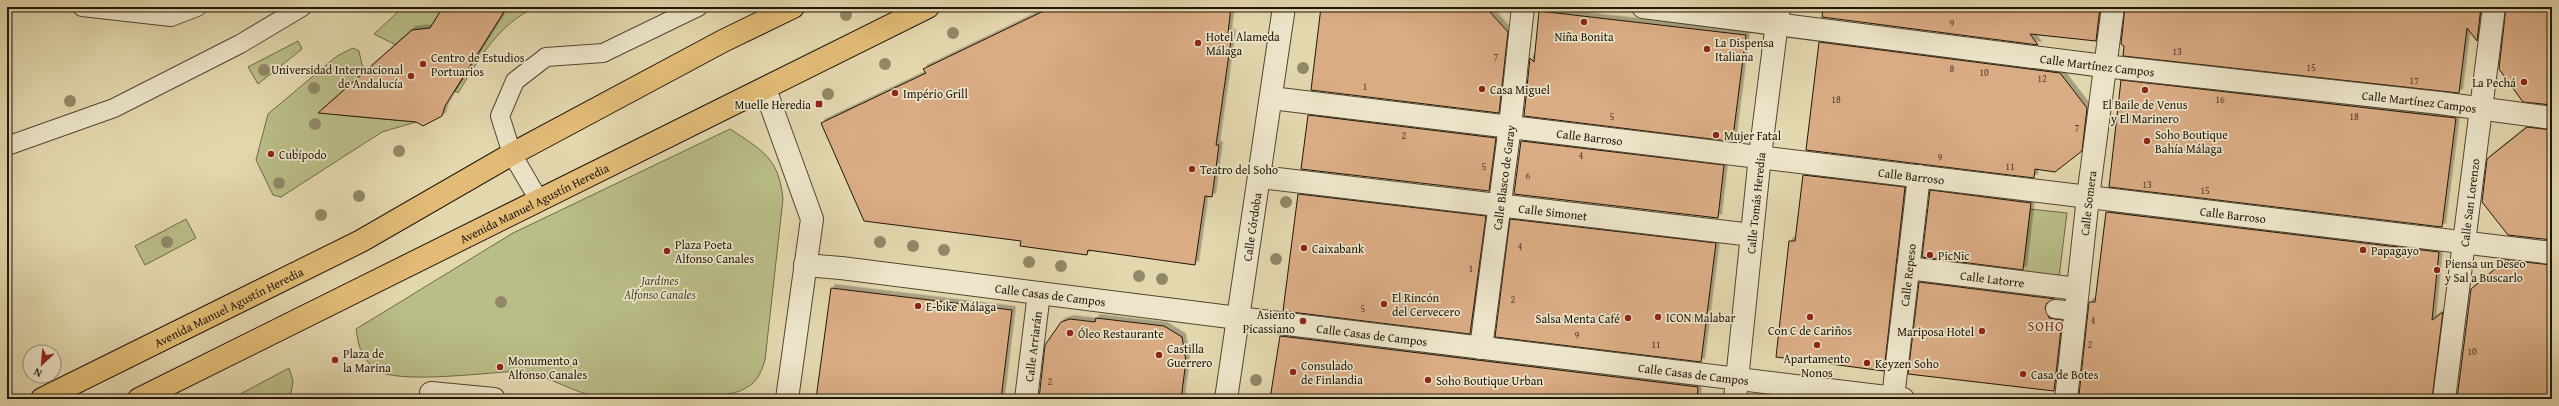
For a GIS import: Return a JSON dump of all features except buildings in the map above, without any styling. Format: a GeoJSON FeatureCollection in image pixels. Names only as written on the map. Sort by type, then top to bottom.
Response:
{"type":"FeatureCollection","features":[{"type":"Feature","properties":{"kind":"main road","name":"Avenida Manuel Agustín Heredia"},"geometry":{"type":"LineString","coordinates":[[42,399],[354,244],[512,154],[723,41],[793,7]]}},
{"type":"Feature","properties":{"kind":"main road","name":"Avenida Manuel Agustín Heredia"},"geometry":{"type":"LineString","coordinates":[[139,399],[928,7]]}},
{"type":"Feature","properties":{"kind":"street","name":"Calle Córdoba"},"geometry":{"type":"LineString","coordinates":[[1226,399],[1284,7]]}},
{"type":"Feature","properties":{"kind":"street","name":"Calle Blasco de Garay"},"geometry":{"type":"LineString","coordinates":[[1481,348],[1510,126],[1523,7]]}},
{"type":"Feature","properties":{"kind":"street","name":"Calle Martínez Campos"},"geometry":{"type":"LineString","coordinates":[[1643,7],[1778,16],[2104,66],[2481,108],[2552,118]]}},
{"type":"Feature","properties":{"kind":"street","name":"Calle Somera"},"geometry":{"type":"LineString","coordinates":[[2066,399],[2065,310],[2078,289],[2104,66],[2113,7]]}},
{"type":"Feature","properties":{"kind":"street","name":"Calle San Lorenzo"},"geometry":{"type":"LineString","coordinates":[[2444,399],[2494,7]]}},
{"type":"Feature","properties":{"kind":"street","name":"Calle Tomás Heredia"},"geometry":{"type":"LineString","coordinates":[[1736,389],[1760,156],[1778,16]]}},
{"type":"Feature","properties":{"kind":"street"},"geometry":{"type":"LineString","coordinates":[[765,89],[812,219],[787,399]]}},
{"type":"Feature","properties":{"kind":"street","name":"Calle Barroso"},"geometry":{"type":"LineString","coordinates":[[1271,98],[1760,156],[2464,244],[2552,253]]}},
{"type":"Feature","properties":{"kind":"street","name":"Calle Repeso"},"geometry":{"type":"LineString","coordinates":[[1898,398],[1908,268],[1919,176]]}},
{"type":"Feature","properties":{"kind":"street","name":"Calle Simonet"},"geometry":{"type":"LineString","coordinates":[[1260,177],[1752,235]]}},
{"type":"Feature","properties":{"kind":"street","name":"Calle Casas de Campos"},"geometry":{"type":"LineString","coordinates":[[805,265],[841,268],[1481,348],[1736,389],[1898,398]]}},
{"type":"Feature","properties":{"kind":"street","name":"Calle Latorre"},"geometry":{"type":"LineString","coordinates":[[1908,268],[2078,289]]}},
{"type":"Feature","properties":{"kind":"street","name":"Calle Arriarán"},"geometry":{"type":"LineString","coordinates":[[1026,399],[1039,293]]}},
{"type":"Feature","properties":{"kind":"street"},"geometry":{"type":"LineString","coordinates":[[432,393],[494,399]]}},
{"type":"Feature","properties":{"kind":"lane"},"geometry":{"type":"LineString","coordinates":[[82,7],[171,17],[197,7]]}},
{"type":"Feature","properties":{"kind":"lane"},"geometry":{"type":"LineString","coordinates":[[7,146],[114,108],[240,44],[302,7]]}},
{"type":"Feature","properties":{"kind":"lane"},"geometry":{"type":"LineString","coordinates":[[539,200],[512,154],[500,116],[516,81],[546,56],[603,53],[698,7]]}},
{"type":"Feature","properties":{"kind":"green space"},"geometry":{"type":"Polygon","coordinates":[[[403,7],[443,7],[430,28],[412,30],[396,45],[374,34],[403,7]]]}},
{"type":"Feature","properties":{"kind":"green space"},"geometry":{"type":"Polygon","coordinates":[[[507,7],[536,7],[523,14],[500,33],[482,55],[458,93],[455,91],[507,7]]]}},
{"type":"Feature","properties":{"kind":"green space"},"geometry":{"type":"Polygon","coordinates":[[[298,41],[302,49],[258,84],[248,67],[298,41]]]}},
{"type":"Feature","properties":{"kind":"green space"},"geometry":{"type":"Polygon","coordinates":[[[353,48],[359,51],[362,65],[368,70],[339,115],[416,122],[382,132],[281,197],[273,195],[256,160],[268,114],[337,56],[353,48]]]}},
{"type":"Feature","properties":{"kind":"green space","name":"Jardines Alfonso Canales"},"geometry":{"type":"Polygon","coordinates":[[[730,129],[767,156],[778,174],[783,199],[765,360],[757,379],[750,385],[740,391],[713,396],[649,400],[612,399],[591,396],[544,377],[524,371],[423,377],[403,376],[386,374],[375,369],[366,360],[359,346],[356,329],[513,233],[730,129]]]}},
{"type":"Feature","properties":{"kind":"green space"},"geometry":{"type":"Polygon","coordinates":[[[2030,209],[2067,213],[2059,277],[2022,272],[2030,209]]]}},
{"type":"Feature","properties":{"kind":"green space"},"geometry":{"type":"Polygon","coordinates":[[[186,219],[196,238],[145,265],[135,246],[186,219]]]}},
{"type":"Feature","properties":{"kind":"green space"},"geometry":{"type":"Polygon","coordinates":[[[289,368],[293,381],[290,399],[231,399],[289,368]]]}},
{"type":"Feature","properties":{"kind":"place","name":"Niña Bonita"},"geometry":{"type":"Point","coordinates":[1584,22]}},
{"type":"Feature","properties":{"kind":"place","name":"Hotel Alameda Málaga"},"geometry":{"type":"Point","coordinates":[1198,43]}},
{"type":"Feature","properties":{"kind":"place","name":"La Dispensa Italiana"},"geometry":{"type":"Point","coordinates":[1707,49]}},
{"type":"Feature","properties":{"kind":"place","name":"Centro de Estudios Portuarios"},"geometry":{"type":"Point","coordinates":[423,64]}},
{"type":"Feature","properties":{"kind":"place","name":"Universidad Internacional de Andalucía"},"geometry":{"type":"Point","coordinates":[411,76]}},
{"type":"Feature","properties":{"kind":"place","name":"La Pechá"},"geometry":{"type":"Point","coordinates":[2524,82]}},
{"type":"Feature","properties":{"kind":"place","name":"Casa Miguel"},"geometry":{"type":"Point","coordinates":[1482,89]}},
{"type":"Feature","properties":{"kind":"place","name":"El Baile de Venus y El Marinero"},"geometry":{"type":"Point","coordinates":[2145,90]}},
{"type":"Feature","properties":{"kind":"place","name":"Império Grill"},"geometry":{"type":"Point","coordinates":[895,93]}},
{"type":"Feature","properties":{"kind":"place","name":"Muelle Heredia"},"geometry":{"type":"Point","coordinates":[819,104]}},
{"type":"Feature","properties":{"kind":"place","name":"Mujer Fatal"},"geometry":{"type":"Point","coordinates":[1716,135]}},
{"type":"Feature","properties":{"kind":"place","name":"Soho Boutique Bahía Málaga"},"geometry":{"type":"Point","coordinates":[2147,141]}},
{"type":"Feature","properties":{"kind":"place","name":"Cubípodo"},"geometry":{"type":"Point","coordinates":[271,154]}},
{"type":"Feature","properties":{"kind":"place","name":"Teatro del Soho"},"geometry":{"type":"Point","coordinates":[1192,169]}},
{"type":"Feature","properties":{"kind":"place","name":"Caixabank"},"geometry":{"type":"Point","coordinates":[1304,248]}},
{"type":"Feature","properties":{"kind":"place","name":"Papagayo"},"geometry":{"type":"Point","coordinates":[2363,250]}},
{"type":"Feature","properties":{"kind":"place","name":"Plaza Poeta Alfonso Canales"},"geometry":{"type":"Point","coordinates":[667,251]}},
{"type":"Feature","properties":{"kind":"place","name":"PicNic"},"geometry":{"type":"Point","coordinates":[1930,255]}},
{"type":"Feature","properties":{"kind":"place","name":"Piensa un Deseo y Sal a Buscarlo"},"geometry":{"type":"Point","coordinates":[2437,270]}},
{"type":"Feature","properties":{"kind":"place","name":"El Rincón del Cervecero"},"geometry":{"type":"Point","coordinates":[1384,304]}},
{"type":"Feature","properties":{"kind":"place","name":"E-bike Málaga"},"geometry":{"type":"Point","coordinates":[918,306]}},
{"type":"Feature","properties":{"kind":"place","name":"ICON Malabar"},"geometry":{"type":"Point","coordinates":[1658,317]}},
{"type":"Feature","properties":{"kind":"place","name":"Con C de Cariños"},"geometry":{"type":"Point","coordinates":[1810,317]}},
{"type":"Feature","properties":{"kind":"place","name":"Salsa Menta Café"},"geometry":{"type":"Point","coordinates":[1628,318]}},
{"type":"Feature","properties":{"kind":"place","name":"Asiento Picassiano"},"geometry":{"type":"Point","coordinates":[1303,321]}},
{"type":"Feature","properties":{"kind":"place","name":"Mariposa Hotel"},"geometry":{"type":"Point","coordinates":[1982,331]}},
{"type":"Feature","properties":{"kind":"place","name":"Óleo Restaurante"},"geometry":{"type":"Point","coordinates":[1070,333]}},
{"type":"Feature","properties":{"kind":"place","name":"Apartamento Nonos"},"geometry":{"type":"Point","coordinates":[1817,345]}},
{"type":"Feature","properties":{"kind":"place","name":"Castilla Guerrero"},"geometry":{"type":"Point","coordinates":[1159,355]}},
{"type":"Feature","properties":{"kind":"place","name":"Plaza de la Marina"},"geometry":{"type":"Point","coordinates":[335,360]}},
{"type":"Feature","properties":{"kind":"place","name":"Keyzen Soho"},"geometry":{"type":"Point","coordinates":[1867,363]}},
{"type":"Feature","properties":{"kind":"place","name":"Monumento a Alfonso Canales"},"geometry":{"type":"Point","coordinates":[500,367]}},
{"type":"Feature","properties":{"kind":"place","name":"Consulado de Finlandia"},"geometry":{"type":"Point","coordinates":[1293,372]}},
{"type":"Feature","properties":{"kind":"place","name":"Casa de Botes"},"geometry":{"type":"Point","coordinates":[2023,374]}},
{"type":"Feature","properties":{"kind":"place","name":"Soho Boutique Urban"},"geometry":{"type":"Point","coordinates":[1428,380]}},
{"type":"Feature","properties":{"kind":"district","name":"SOHO"},"geometry":{"type":"Point","coordinates":[2046,326]}}]}
